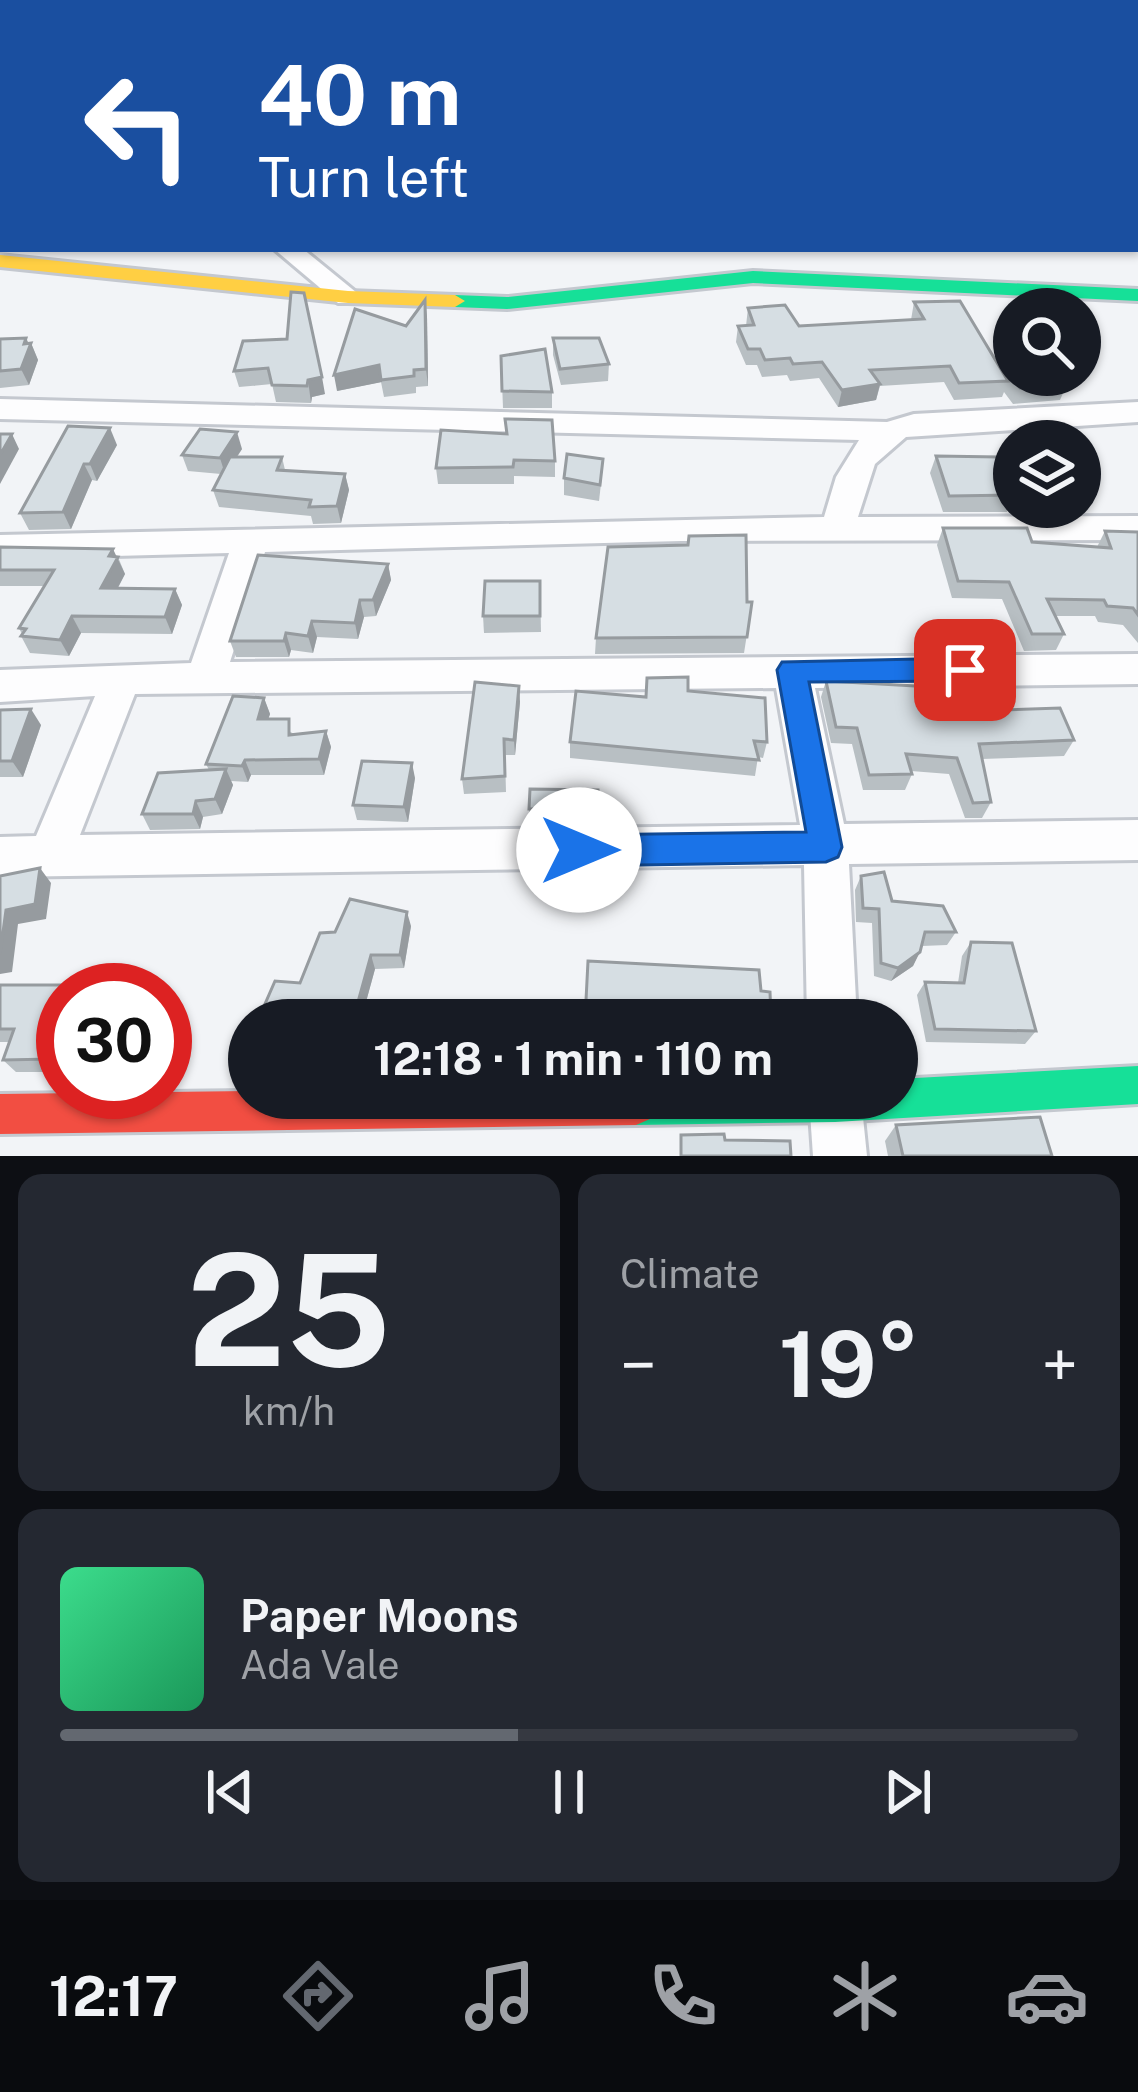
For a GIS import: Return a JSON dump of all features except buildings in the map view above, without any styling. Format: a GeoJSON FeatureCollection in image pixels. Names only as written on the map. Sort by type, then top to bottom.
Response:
{"type":"FeatureCollection","features":[{"type":"Feature","properties":{"kind":"street"},"geometry":{"type":"LineString","coordinates":[[291,252],[348,297]]}},
{"type":"Feature","properties":{"kind":"street"},"geometry":{"type":"LineString","coordinates":[[0,261],[348,297],[506,303],[754,277],[1138,295]]}},
{"type":"Feature","properties":{"kind":"street"},"geometry":{"type":"LineString","coordinates":[[0,410],[882,431],[914,424],[1138,412]]}},
{"type":"Feature","properties":{"kind":"street"},"geometry":{"type":"LineString","coordinates":[[837,531],[861,457],[882,431]]}},
{"type":"Feature","properties":{"kind":"street"},"geometry":{"type":"LineString","coordinates":[[0,547],[681,529],[1138,528]]}},
{"type":"Feature","properties":{"kind":"street"},"geometry":{"type":"LineString","coordinates":[[205,678],[252,538]]}},
{"type":"Feature","properties":{"kind":"street"},"geometry":{"type":"LineString","coordinates":[[0,686],[122,679],[1138,669]]}},
{"type":"Feature","properties":{"kind":"street"},"geometry":{"type":"LineString","coordinates":[[792,670],[826,847],[831,999]]}},
{"type":"Feature","properties":{"kind":"street"},"geometry":{"type":"LineString","coordinates":[[50,856],[122,679]]}},
{"type":"Feature","properties":{"kind":"street"},"geometry":{"type":"LineString","coordinates":[[0,857],[1138,840]]}},
{"type":"Feature","properties":{"kind":"street"},"geometry":{"type":"LineString","coordinates":[[918,1096],[1138,1085]]}},
{"type":"Feature","properties":{"kind":"street"},"geometry":{"type":"LineString","coordinates":[[0,1114],[228,1110]]}},
{"type":"Feature","properties":{"kind":"street"},"geometry":{"type":"LineString","coordinates":[[837,1119],[840,1156]]}},
{"type":"Feature","properties":{"kind":"traffic: fast"},"geometry":{"type":"LineString","coordinates":[[455,301],[507,303],[753,277],[1138,295]]}},
{"type":"Feature","properties":{"kind":"traffic: fast"},"geometry":{"type":"LineString","coordinates":[[918,1097],[1138,1085]]}},
{"type":"Feature","properties":{"kind":"traffic: slow"},"geometry":{"type":"LineString","coordinates":[[0,261],[348,297],[455,301]]}},
{"type":"Feature","properties":{"kind":"traffic: jam"},"geometry":{"type":"LineString","coordinates":[[0,1114],[228,1111]]}},
{"type":"Feature","properties":{"kind":"route"},"geometry":{"type":"LineString","coordinates":[[579,850],[826,847],[792,670],[965,670]]}}]}
